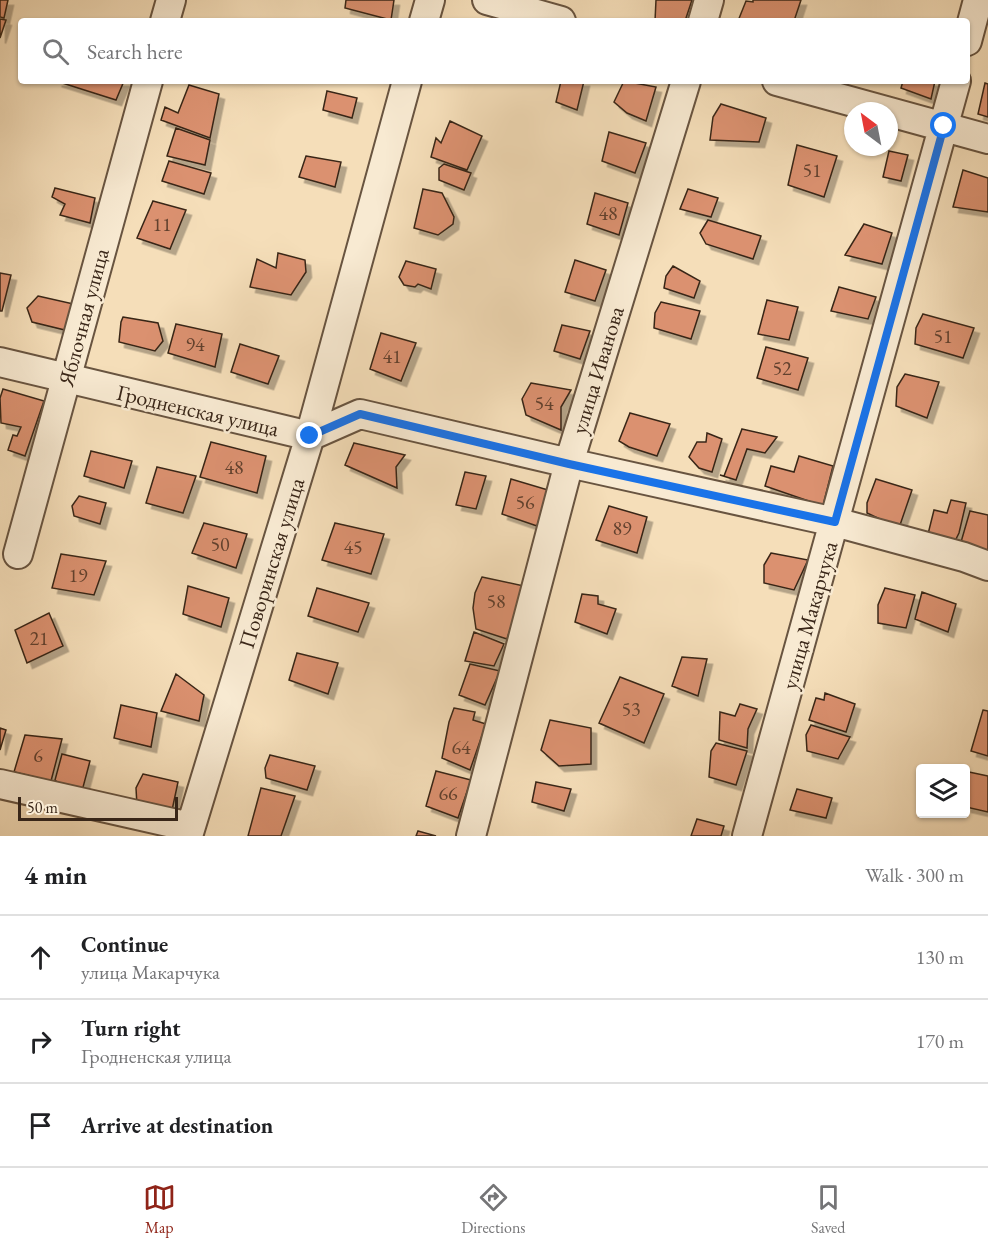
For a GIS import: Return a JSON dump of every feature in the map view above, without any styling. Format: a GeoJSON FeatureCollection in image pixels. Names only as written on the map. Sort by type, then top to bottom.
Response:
{"type":"FeatureCollection","features":[{"type":"Feature","properties":{"kind":"street"},"geometry":{"type":"LineString","coordinates":[[166,18],[171,0]]}},
{"type":"Feature","properties":{"kind":"street"},"geometry":{"type":"LineString","coordinates":[[425,18],[430,0]]}},
{"type":"Feature","properties":{"kind":"street"},"geometry":{"type":"LineString","coordinates":[[487,0],[550,18]]}},
{"type":"Feature","properties":{"kind":"street"},"geometry":{"type":"LineString","coordinates":[[704,18],[709,0]]}},
{"type":"Feature","properties":{"kind":"street"},"geometry":{"type":"LineString","coordinates":[[970,30],[978,0]]}},
{"type":"Feature","properties":{"kind":"street","name":"Яблочная улица"},"geometry":{"type":"LineString","coordinates":[[18,554],[147,84]]}},
{"type":"Feature","properties":{"kind":"street","name":"Поворинская улица"},"geometry":{"type":"LineString","coordinates":[[189,831],[310,436],[406,84]]}},
{"type":"Feature","properties":{"kind":"street","name":"улица Иванова"},"geometry":{"type":"LineString","coordinates":[[471,836],[569,464],[685,84]]}},
{"type":"Feature","properties":{"kind":"street"},"geometry":{"type":"LineString","coordinates":[[788,84],[988,138]]}},
{"type":"Feature","properties":{"kind":"street","name":"улица Макарчука"},"geometry":{"type":"LineString","coordinates":[[747,836],[955,84]]}},
{"type":"Feature","properties":{"kind":"street","name":"Гродненская улица"},"geometry":{"type":"LineString","coordinates":[[0,362],[310,436],[360,414],[569,464],[835,522],[964,557],[988,566]]}},
{"type":"Feature","properties":{"kind":"street"},"geometry":{"type":"LineString","coordinates":[[0,784],[189,831]]}},
{"type":"Feature","properties":{"kind":"building"},"geometry":{"type":"Polygon","coordinates":[[[0,0],[8,0],[4,18],[0,17],[0,0]]]}},
{"type":"Feature","properties":{"kind":"building"},"geometry":{"type":"Polygon","coordinates":[[[346,0],[394,0],[391,18],[345,8],[346,0]]]}},
{"type":"Feature","properties":{"kind":"building"},"geometry":{"type":"Polygon","coordinates":[[[656,0],[692,0],[686,18],[655,18],[656,0]]]}},
{"type":"Feature","properties":{"kind":"building"},"geometry":{"type":"Polygon","coordinates":[[[753,0],[801,0],[795,18],[739,18],[746,1],[753,2],[753,0]]]}},
{"type":"Feature","properties":{"kind":"building"},"geometry":{"type":"Polygon","coordinates":[[[0,19],[6,20],[0,38],[0,19]]]}},
{"type":"Feature","properties":{"kind":"building"},"geometry":{"type":"Polygon","coordinates":[[[985,83],[988,84],[988,117],[978,114],[985,83]]]}},
{"type":"Feature","properties":{"kind":"building"},"geometry":{"type":"Polygon","coordinates":[[[65,84],[123,84],[116,100],[65,84]]]}},
{"type":"Feature","properties":{"kind":"building"},"geometry":{"type":"Polygon","coordinates":[[[560,84],[583,84],[577,110],[556,102],[560,84]]]}},
{"type":"Feature","properties":{"kind":"building"},"geometry":{"type":"Polygon","coordinates":[[[623,84],[656,87],[646,121],[627,113],[614,102],[623,84]]]}},
{"type":"Feature","properties":{"kind":"building"},"geometry":{"type":"Polygon","coordinates":[[[902,84],[934,84],[931,99],[901,88],[902,84]]]}},
{"type":"Feature","properties":{"kind":"building"},"geometry":{"type":"Polygon","coordinates":[[[189,85],[219,94],[210,138],[161,120],[165,107],[178,113],[189,85]]]}},
{"type":"Feature","properties":{"kind":"building"},"geometry":{"type":"Polygon","coordinates":[[[327,91],[357,98],[352,118],[323,110],[327,91]]]}},
{"type":"Feature","properties":{"kind":"building"},"geometry":{"type":"Polygon","coordinates":[[[721,104],[766,118],[759,142],[710,140],[713,117],[721,104]]]}},
{"type":"Feature","properties":{"kind":"building"},"geometry":{"type":"Polygon","coordinates":[[[450,121],[482,136],[467,170],[431,157],[436,138],[441,143],[450,121]]]}},
{"type":"Feature","properties":{"kind":"building"},"geometry":{"type":"Polygon","coordinates":[[[176,128],[210,140],[205,165],[167,156],[176,128]]]}},
{"type":"Feature","properties":{"kind":"building"},"geometry":{"type":"Polygon","coordinates":[[[609,132],[646,143],[635,173],[602,161],[609,132]]]}},
{"type":"Feature","properties":{"kind":"building"},"geometry":{"type":"Polygon","coordinates":[[[797,145],[837,156],[824,197],[788,185],[797,145]]]}},
{"type":"Feature","properties":{"kind":"building"},"geometry":{"type":"Polygon","coordinates":[[[898,153],[908,155],[901,181],[883,177],[888,156],[898,156],[898,153]]]}},
{"type":"Feature","properties":{"kind":"building"},"geometry":{"type":"Polygon","coordinates":[[[306,156],[341,162],[335,187],[299,177],[306,156]]]}},
{"type":"Feature","properties":{"kind":"building"},"geometry":{"type":"Polygon","coordinates":[[[169,161],[211,173],[204,194],[162,181],[169,161]]]}},
{"type":"Feature","properties":{"kind":"building"},"geometry":{"type":"Polygon","coordinates":[[[444,164],[471,173],[464,190],[439,180],[439,168],[444,164]]]}},
{"type":"Feature","properties":{"kind":"building"},"geometry":{"type":"Polygon","coordinates":[[[963,170],[988,178],[988,212],[953,207],[963,170]]]}},
{"type":"Feature","properties":{"kind":"building"},"geometry":{"type":"Polygon","coordinates":[[[55,188],[95,198],[90,223],[60,215],[65,204],[52,197],[55,188]]]}},
{"type":"Feature","properties":{"kind":"building"},"geometry":{"type":"Polygon","coordinates":[[[423,189],[442,193],[454,217],[453,224],[438,235],[414,228],[423,189]]]}},
{"type":"Feature","properties":{"kind":"building"},"geometry":{"type":"Polygon","coordinates":[[[688,189],[718,198],[711,217],[680,209],[688,189]]]}},
{"type":"Feature","properties":{"kind":"building"},"geometry":{"type":"Polygon","coordinates":[[[595,193],[628,203],[619,235],[587,224],[595,193]]]}},
{"type":"Feature","properties":{"kind":"building"},"geometry":{"type":"Polygon","coordinates":[[[153,201],[186,210],[170,249],[137,238],[153,201]]]}},
{"type":"Feature","properties":{"kind":"building"},"geometry":{"type":"Polygon","coordinates":[[[708,220],[761,236],[753,259],[706,244],[700,233],[708,220]]]}},
{"type":"Feature","properties":{"kind":"building"},"geometry":{"type":"Polygon","coordinates":[[[864,224],[892,233],[882,264],[845,255],[864,224]]]}},
{"type":"Feature","properties":{"kind":"building"},"geometry":{"type":"Polygon","coordinates":[[[278,253],[305,260],[306,272],[291,295],[250,287],[257,259],[276,268],[278,253]]]}},
{"type":"Feature","properties":{"kind":"building"},"geometry":{"type":"Polygon","coordinates":[[[575,260],[606,270],[595,301],[565,292],[575,260]]]}},
{"type":"Feature","properties":{"kind":"building"},"geometry":{"type":"Polygon","coordinates":[[[406,261],[436,269],[431,289],[418,284],[415,287],[404,285],[399,277],[406,261]]]}},
{"type":"Feature","properties":{"kind":"building"},"geometry":{"type":"Polygon","coordinates":[[[673,266],[700,281],[694,298],[664,288],[666,276],[673,266]]]}},
{"type":"Feature","properties":{"kind":"building"},"geometry":{"type":"Polygon","coordinates":[[[0,273],[11,275],[2,311],[0,311],[0,273]]]}},
{"type":"Feature","properties":{"kind":"building"},"geometry":{"type":"Polygon","coordinates":[[[839,287],[876,297],[868,319],[831,311],[839,287]]]}},
{"type":"Feature","properties":{"kind":"building"},"geometry":{"type":"Polygon","coordinates":[[[38,296],[78,305],[69,331],[32,322],[27,308],[38,296]]]}},
{"type":"Feature","properties":{"kind":"building"},"geometry":{"type":"Polygon","coordinates":[[[767,300],[798,307],[789,340],[758,334],[767,300]]]}},
{"type":"Feature","properties":{"kind":"building"},"geometry":{"type":"Polygon","coordinates":[[[661,302],[700,311],[691,339],[654,328],[655,313],[661,302]]]}},
{"type":"Feature","properties":{"kind":"building"},"geometry":{"type":"Polygon","coordinates":[[[923,314],[974,328],[963,358],[915,344],[916,328],[923,314]]]}},
{"type":"Feature","properties":{"kind":"building"},"geometry":{"type":"Polygon","coordinates":[[[123,317],[158,323],[163,341],[155,351],[119,342],[123,317]]]}},
{"type":"Feature","properties":{"kind":"building"},"geometry":{"type":"Polygon","coordinates":[[[176,324],[222,334],[215,367],[168,353],[176,324]]]}},
{"type":"Feature","properties":{"kind":"building"},"geometry":{"type":"Polygon","coordinates":[[[562,325],[590,331],[580,359],[554,351],[562,325]]]}},
{"type":"Feature","properties":{"kind":"building"},"geometry":{"type":"Polygon","coordinates":[[[381,333],[416,343],[401,381],[370,369],[381,333]]]}},
{"type":"Feature","properties":{"kind":"building"},"geometry":{"type":"Polygon","coordinates":[[[240,344],[279,356],[268,384],[231,372],[240,344]]]}},
{"type":"Feature","properties":{"kind":"building"},"geometry":{"type":"Polygon","coordinates":[[[766,347],[808,358],[798,390],[757,378],[766,347]]]}},
{"type":"Feature","properties":{"kind":"building"},"geometry":{"type":"Polygon","coordinates":[[[905,374],[939,382],[927,418],[896,406],[897,387],[905,374]]]}},
{"type":"Feature","properties":{"kind":"building"},"geometry":{"type":"Polygon","coordinates":[[[531,383],[571,390],[561,407],[561,430],[526,415],[522,399],[531,383]]]}},
{"type":"Feature","properties":{"kind":"building"},"geometry":{"type":"Polygon","coordinates":[[[3,389],[44,401],[25,456],[8,450],[13,435],[17,436],[21,427],[1,423],[0,398],[3,389]]]}},
{"type":"Feature","properties":{"kind":"building"},"geometry":{"type":"Polygon","coordinates":[[[630,413],[670,424],[657,456],[629,447],[619,441],[630,413]]]}},
{"type":"Feature","properties":{"kind":"building"},"geometry":{"type":"Polygon","coordinates":[[[742,429],[777,437],[765,453],[747,449],[736,480],[720,475],[724,476],[742,429]]]}},
{"type":"Feature","properties":{"kind":"building"},"geometry":{"type":"Polygon","coordinates":[[[707,433],[722,439],[712,472],[699,468],[689,457],[697,442],[706,442],[707,433]]]}},
{"type":"Feature","properties":{"kind":"building"},"geometry":{"type":"Polygon","coordinates":[[[211,442],[266,456],[257,493],[200,477],[211,442]]]}},
{"type":"Feature","properties":{"kind":"building"},"geometry":{"type":"Polygon","coordinates":[[[354,443],[405,455],[396,467],[397,488],[345,465],[354,443]]]}},
{"type":"Feature","properties":{"kind":"building"},"geometry":{"type":"Polygon","coordinates":[[[91,451],[132,461],[124,488],[84,476],[91,451]]]}},
{"type":"Feature","properties":{"kind":"building"},"geometry":{"type":"Polygon","coordinates":[[[799,456],[833,466],[823,506],[765,486],[771,466],[794,472],[799,456]]]}},
{"type":"Feature","properties":{"kind":"building"},"geometry":{"type":"Polygon","coordinates":[[[157,467],[196,476],[183,513],[146,503],[157,467]]]}},
{"type":"Feature","properties":{"kind":"building"},"geometry":{"type":"Polygon","coordinates":[[[465,472],[486,476],[476,509],[456,505],[465,472]]]}},
{"type":"Feature","properties":{"kind":"building"},"geometry":{"type":"Polygon","coordinates":[[[511,479],[548,490],[537,526],[502,514],[511,479]]]}},
{"type":"Feature","properties":{"kind":"building"},"geometry":{"type":"Polygon","coordinates":[[[876,479],[912,490],[899,528],[867,513],[867,503],[876,479]]]}},
{"type":"Feature","properties":{"kind":"building"},"geometry":{"type":"Polygon","coordinates":[[[79,496],[106,503],[100,524],[74,516],[72,506],[79,496]]]}},
{"type":"Feature","properties":{"kind":"building"},"geometry":{"type":"Polygon","coordinates":[[[951,500],[966,503],[959,533],[954,543],[928,534],[934,510],[947,513],[951,500]]]}},
{"type":"Feature","properties":{"kind":"building"},"geometry":{"type":"Polygon","coordinates":[[[609,506],[647,517],[637,553],[596,540],[609,506]]]}},
{"type":"Feature","properties":{"kind":"building"},"geometry":{"type":"Polygon","coordinates":[[[970,511],[988,515],[988,552],[961,542],[970,511]]]}},
{"type":"Feature","properties":{"kind":"building"},"geometry":{"type":"Polygon","coordinates":[[[204,523],[247,534],[236,568],[192,553],[204,523]]]}},
{"type":"Feature","properties":{"kind":"building"},"geometry":{"type":"Polygon","coordinates":[[[335,523],[384,534],[371,574],[322,560],[335,523]]]}},
{"type":"Feature","properties":{"kind":"building"},"geometry":{"type":"Polygon","coordinates":[[[771,553],[808,560],[794,590],[764,583],[764,565],[771,553]]]}},
{"type":"Feature","properties":{"kind":"building"},"geometry":{"type":"Polygon","coordinates":[[[61,554],[106,561],[94,595],[52,588],[61,554]]]}},
{"type":"Feature","properties":{"kind":"building"},"geometry":{"type":"Polygon","coordinates":[[[482,577],[524,586],[507,639],[476,629],[473,608],[475,593],[482,577]]]}},
{"type":"Feature","properties":{"kind":"building"},"geometry":{"type":"Polygon","coordinates":[[[188,586],[229,598],[221,627],[183,614],[188,586]]]}},
{"type":"Feature","properties":{"kind":"building"},"geometry":{"type":"Polygon","coordinates":[[[317,588],[369,603],[358,632],[308,616],[317,588]]]}},
{"type":"Feature","properties":{"kind":"building"},"geometry":{"type":"Polygon","coordinates":[[[885,588],[915,595],[906,628],[878,623],[878,605],[885,588]]]}},
{"type":"Feature","properties":{"kind":"building"},"geometry":{"type":"Polygon","coordinates":[[[922,592],[956,604],[948,632],[915,619],[922,592]]]}},
{"type":"Feature","properties":{"kind":"building"},"geometry":{"type":"Polygon","coordinates":[[[582,594],[598,596],[598,604],[616,609],[607,634],[575,622],[582,594]]]}},
{"type":"Feature","properties":{"kind":"building"},"geometry":{"type":"Polygon","coordinates":[[[49,613],[63,646],[27,663],[15,630],[49,613]]]}},
{"type":"Feature","properties":{"kind":"building"},"geometry":{"type":"Polygon","coordinates":[[[474,632],[504,644],[494,666],[465,661],[474,632]]]}},
{"type":"Feature","properties":{"kind":"building"},"geometry":{"type":"Polygon","coordinates":[[[297,653],[338,663],[328,694],[289,680],[297,653]]]}},
{"type":"Feature","properties":{"kind":"building"},"geometry":{"type":"Polygon","coordinates":[[[682,657],[707,659],[698,696],[672,686],[682,657]]]}},
{"type":"Feature","properties":{"kind":"building"},"geometry":{"type":"Polygon","coordinates":[[[470,664],[500,671],[485,705],[459,695],[470,664]]]}},
{"type":"Feature","properties":{"kind":"building"},"geometry":{"type":"Polygon","coordinates":[[[176,674],[204,695],[199,721],[161,711],[176,674]]]}},
{"type":"Feature","properties":{"kind":"building"},"geometry":{"type":"Polygon","coordinates":[[[620,677],[664,694],[644,743],[599,723],[620,677]]]}},
{"type":"Feature","properties":{"kind":"building"},"geometry":{"type":"Polygon","coordinates":[[[825,693],[855,704],[846,732],[809,720],[816,698],[824,700],[825,693]]]}},
{"type":"Feature","properties":{"kind":"building"},"geometry":{"type":"Polygon","coordinates":[[[740,704],[757,709],[748,729],[747,748],[719,740],[720,712],[735,716],[740,704]]]}},
{"type":"Feature","properties":{"kind":"building"},"geometry":{"type":"Polygon","coordinates":[[[121,705],[157,713],[151,747],[114,738],[121,705]]]}},
{"type":"Feature","properties":{"kind":"building"},"geometry":{"type":"Polygon","coordinates":[[[454,708],[475,712],[473,720],[486,724],[470,770],[442,758],[454,708]]]}},
{"type":"Feature","properties":{"kind":"building"},"geometry":{"type":"Polygon","coordinates":[[[983,710],[988,711],[988,756],[971,751],[983,710]]]}},
{"type":"Feature","properties":{"kind":"building"},"geometry":{"type":"Polygon","coordinates":[[[550,720],[591,728],[591,764],[559,766],[541,750],[550,720]]]}},
{"type":"Feature","properties":{"kind":"building"},"geometry":{"type":"Polygon","coordinates":[[[811,725],[850,737],[838,759],[807,751],[806,735],[811,725]]]}},
{"type":"Feature","properties":{"kind":"building"},"geometry":{"type":"Polygon","coordinates":[[[0,728],[6,730],[0,750],[0,728]]]}},
{"type":"Feature","properties":{"kind":"building"},"geometry":{"type":"Polygon","coordinates":[[[25,735],[62,739],[51,781],[14,772],[25,735]]]}},
{"type":"Feature","properties":{"kind":"building"},"geometry":{"type":"Polygon","coordinates":[[[716,743],[747,751],[736,785],[709,777],[711,751],[716,743]]]}},
{"type":"Feature","properties":{"kind":"building"},"geometry":{"type":"Polygon","coordinates":[[[62,754],[90,761],[82,791],[65,790],[55,780],[62,754]]]}},
{"type":"Feature","properties":{"kind":"building"},"geometry":{"type":"Polygon","coordinates":[[[270,755],[315,766],[307,790],[266,778],[265,768],[270,755]]]}},
{"type":"Feature","properties":{"kind":"building"},"geometry":{"type":"Polygon","coordinates":[[[436,771],[471,780],[458,818],[426,806],[436,771]]]}},
{"type":"Feature","properties":{"kind":"building"},"geometry":{"type":"Polygon","coordinates":[[[970,772],[988,776],[988,812],[970,808],[970,772]]]}},
{"type":"Feature","properties":{"kind":"building"},"geometry":{"type":"Polygon","coordinates":[[[143,774],[178,782],[171,815],[137,806],[136,788],[143,774]]]}},
{"type":"Feature","properties":{"kind":"building"},"geometry":{"type":"Polygon","coordinates":[[[536,782],[571,789],[564,811],[532,802],[536,782]]]}},
{"type":"Feature","properties":{"kind":"building"},"geometry":{"type":"Polygon","coordinates":[[[261,788],[295,796],[281,836],[248,836],[261,788]]]}},
{"type":"Feature","properties":{"kind":"building"},"geometry":{"type":"Polygon","coordinates":[[[797,789],[832,798],[826,818],[790,810],[797,789]]]}},
{"type":"Feature","properties":{"kind":"building"},"geometry":{"type":"Polygon","coordinates":[[[697,819],[724,826],[721,836],[691,836],[697,819]]]}},
{"type":"Feature","properties":{"kind":"building"},"geometry":{"type":"Polygon","coordinates":[[[418,831],[436,836],[416,836],[418,831]]]}},
{"type":"Feature","properties":{"kind":"route"},"geometry":{"type":"LineString","coordinates":[[310,436],[360,414],[569,464],[835,522],[944,126]]}}]}
